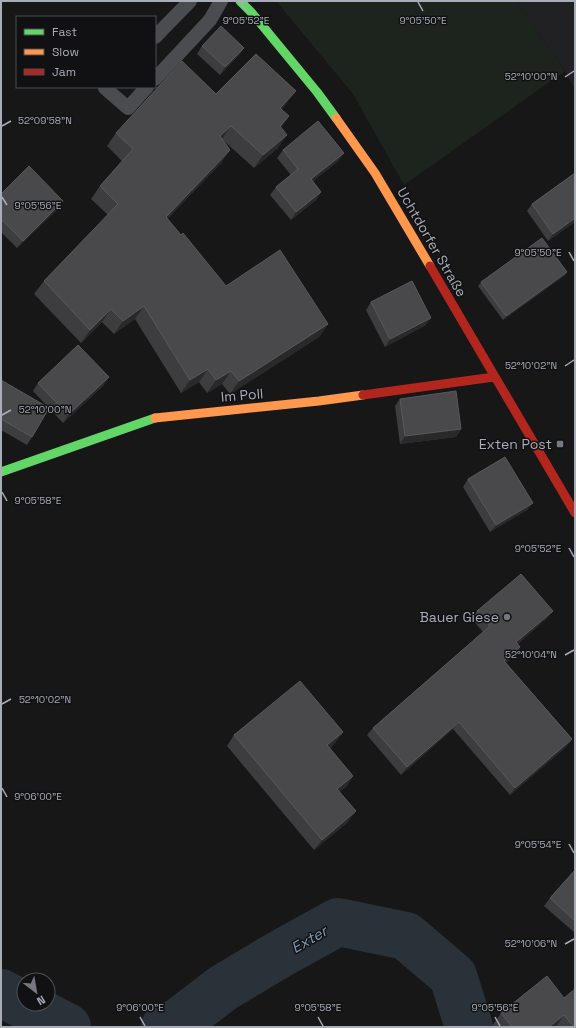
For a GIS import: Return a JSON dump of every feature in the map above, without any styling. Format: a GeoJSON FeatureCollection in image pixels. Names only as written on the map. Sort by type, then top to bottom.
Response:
{"type":"FeatureCollection","features":[{"type":"Feature","properties":{"kind":"street","name":"Uchtdorfer Straße"},"geometry":{"type":"LineString","coordinates":[[240,1],[252,13],[317,92],[375,173],[575,513]]}},
{"type":"Feature","properties":{"kind":"street","name":"Im Poll"},"geometry":{"type":"LineString","coordinates":[[1,472],[158,417],[319,401],[494,377]]}},
{"type":"Feature","properties":{"kind":"lane"},"geometry":{"type":"LineString","coordinates":[[156,36],[190,1]]}},
{"type":"Feature","properties":{"kind":"lane"},"geometry":{"type":"LineString","coordinates":[[156,78],[210,20],[222,1]]}},
{"type":"Feature","properties":{"kind":"lane"},"geometry":{"type":"LineString","coordinates":[[105,88],[128,108],[146,88]]}},
{"type":"Feature","properties":{"kind":"shaded area"},"geometry":{"type":"Polygon","coordinates":[[[276,1],[516,1],[565,71],[404,185],[353,94],[276,1]]]}},
{"type":"Feature","properties":{"kind":"shaded area"},"geometry":{"type":"Polygon","coordinates":[[[516,1],[575,1],[575,89],[565,71],[516,1]]]}},
{"type":"Feature","properties":{"kind":"building"},"geometry":{"type":"Polygon","coordinates":[[[221,26],[244,48],[225,67],[202,46],[221,26]]]}},
{"type":"Feature","properties":{"kind":"building"},"geometry":{"type":"Polygon","coordinates":[[[256,54],[296,91],[280,108],[289,116],[280,126],[287,135],[263,155],[231,126],[220,136],[230,150],[166,217],[181,235],[183,233],[226,286],[280,250],[328,324],[239,381],[231,371],[216,380],[208,369],[190,380],[144,306],[123,321],[111,309],[90,330],[44,281],[118,204],[100,186],[133,149],[116,133],[182,61],[216,94],[256,54]]]}},
{"type":"Feature","properties":{"kind":"building"},"geometry":{"type":"Polygon","coordinates":[[[318,121],[344,153],[311,179],[321,192],[296,212],[276,187],[298,169],[283,150],[318,121]]]}},
{"type":"Feature","properties":{"kind":"building"},"geometry":{"type":"Polygon","coordinates":[[[29,166],[63,201],[23,241],[1,219],[1,194],[29,166]]]}},
{"type":"Feature","properties":{"kind":"building"},"geometry":{"type":"Polygon","coordinates":[[[575,173],[575,218],[553,234],[532,204],[575,173]]]}},
{"type":"Feature","properties":{"kind":"building"},"geometry":{"type":"Polygon","coordinates":[[[542,238],[567,272],[506,316],[481,282],[542,238]]]}},
{"type":"Feature","properties":{"kind":"building"},"geometry":{"type":"Polygon","coordinates":[[[412,281],[431,318],[390,339],[371,302],[412,281]]]}},
{"type":"Feature","properties":{"kind":"building"},"geometry":{"type":"Polygon","coordinates":[[[78,345],[109,377],[68,415],[38,383],[78,345]]]}},
{"type":"Feature","properties":{"kind":"building"},"geometry":{"type":"Polygon","coordinates":[[[1,380],[49,408],[32,437],[1,419],[1,380]]]}},
{"type":"Feature","properties":{"kind":"building"},"geometry":{"type":"Polygon","coordinates":[[[456,391],[461,429],[405,436],[400,399],[456,391]]]}},
{"type":"Feature","properties":{"kind":"building"},"geometry":{"type":"Polygon","coordinates":[[[505,457],[533,503],[496,525],[468,479],[505,457]]]}},
{"type":"Feature","properties":{"kind":"building"},"geometry":{"type":"Polygon","coordinates":[[[521,574],[553,611],[516,642],[520,647],[504,661],[572,739],[515,788],[459,722],[407,767],[373,728],[490,626],[477,611],[521,574]]]}},
{"type":"Feature","properties":{"kind":"building"},"geometry":{"type":"Polygon","coordinates":[[[300,681],[343,732],[327,745],[353,776],[337,789],[356,811],[322,840],[234,735],[300,681]]]}},
{"type":"Feature","properties":{"kind":"building"},"geometry":{"type":"Polygon","coordinates":[[[575,870],[575,921],[550,898],[575,870]]]}},
{"type":"Feature","properties":{"kind":"building"},"geometry":{"type":"Polygon","coordinates":[[[547,976],[564,998],[575,989],[575,1027],[564,1015],[549,1027],[512,1027],[501,1013],[547,976]]]}},
{"type":"Feature","properties":{"kind":"waterway","name":"Exter"},"geometry":{"type":"LineString","coordinates":[[165,1027],[176,1024],[223,988],[338,922],[406,936],[453,976],[469,1027]]}},
{"type":"Feature","properties":{"kind":"waterway","name":"Exter"},"geometry":{"type":"LineString","coordinates":[[1,993],[67,1027]]}},
{"type":"Feature","properties":{"kind":"traffic: fast"},"geometry":{"type":"LineString","coordinates":[[240,1],[252,13],[317,92],[336,118]]}},
{"type":"Feature","properties":{"kind":"traffic: fast"},"geometry":{"type":"LineString","coordinates":[[1,472],[155,418]]}},
{"type":"Feature","properties":{"kind":"traffic: slow"},"geometry":{"type":"LineString","coordinates":[[336,118],[375,173],[430,266]]}},
{"type":"Feature","properties":{"kind":"traffic: slow"},"geometry":{"type":"LineString","coordinates":[[155,418],[363,395]]}},
{"type":"Feature","properties":{"kind":"traffic: jam"},"geometry":{"type":"LineString","coordinates":[[430,266],[575,513]]}},
{"type":"Feature","properties":{"kind":"traffic: jam"},"geometry":{"type":"LineString","coordinates":[[363,395],[494,377]]}},
{"type":"Feature","properties":{"kind":"place","name":"Exten Post"},"geometry":{"type":"Point","coordinates":[560,444]}},
{"type":"Feature","properties":{"kind":"place","name":"Bauer Giese"},"geometry":{"type":"Point","coordinates":[507,617]}}]}
